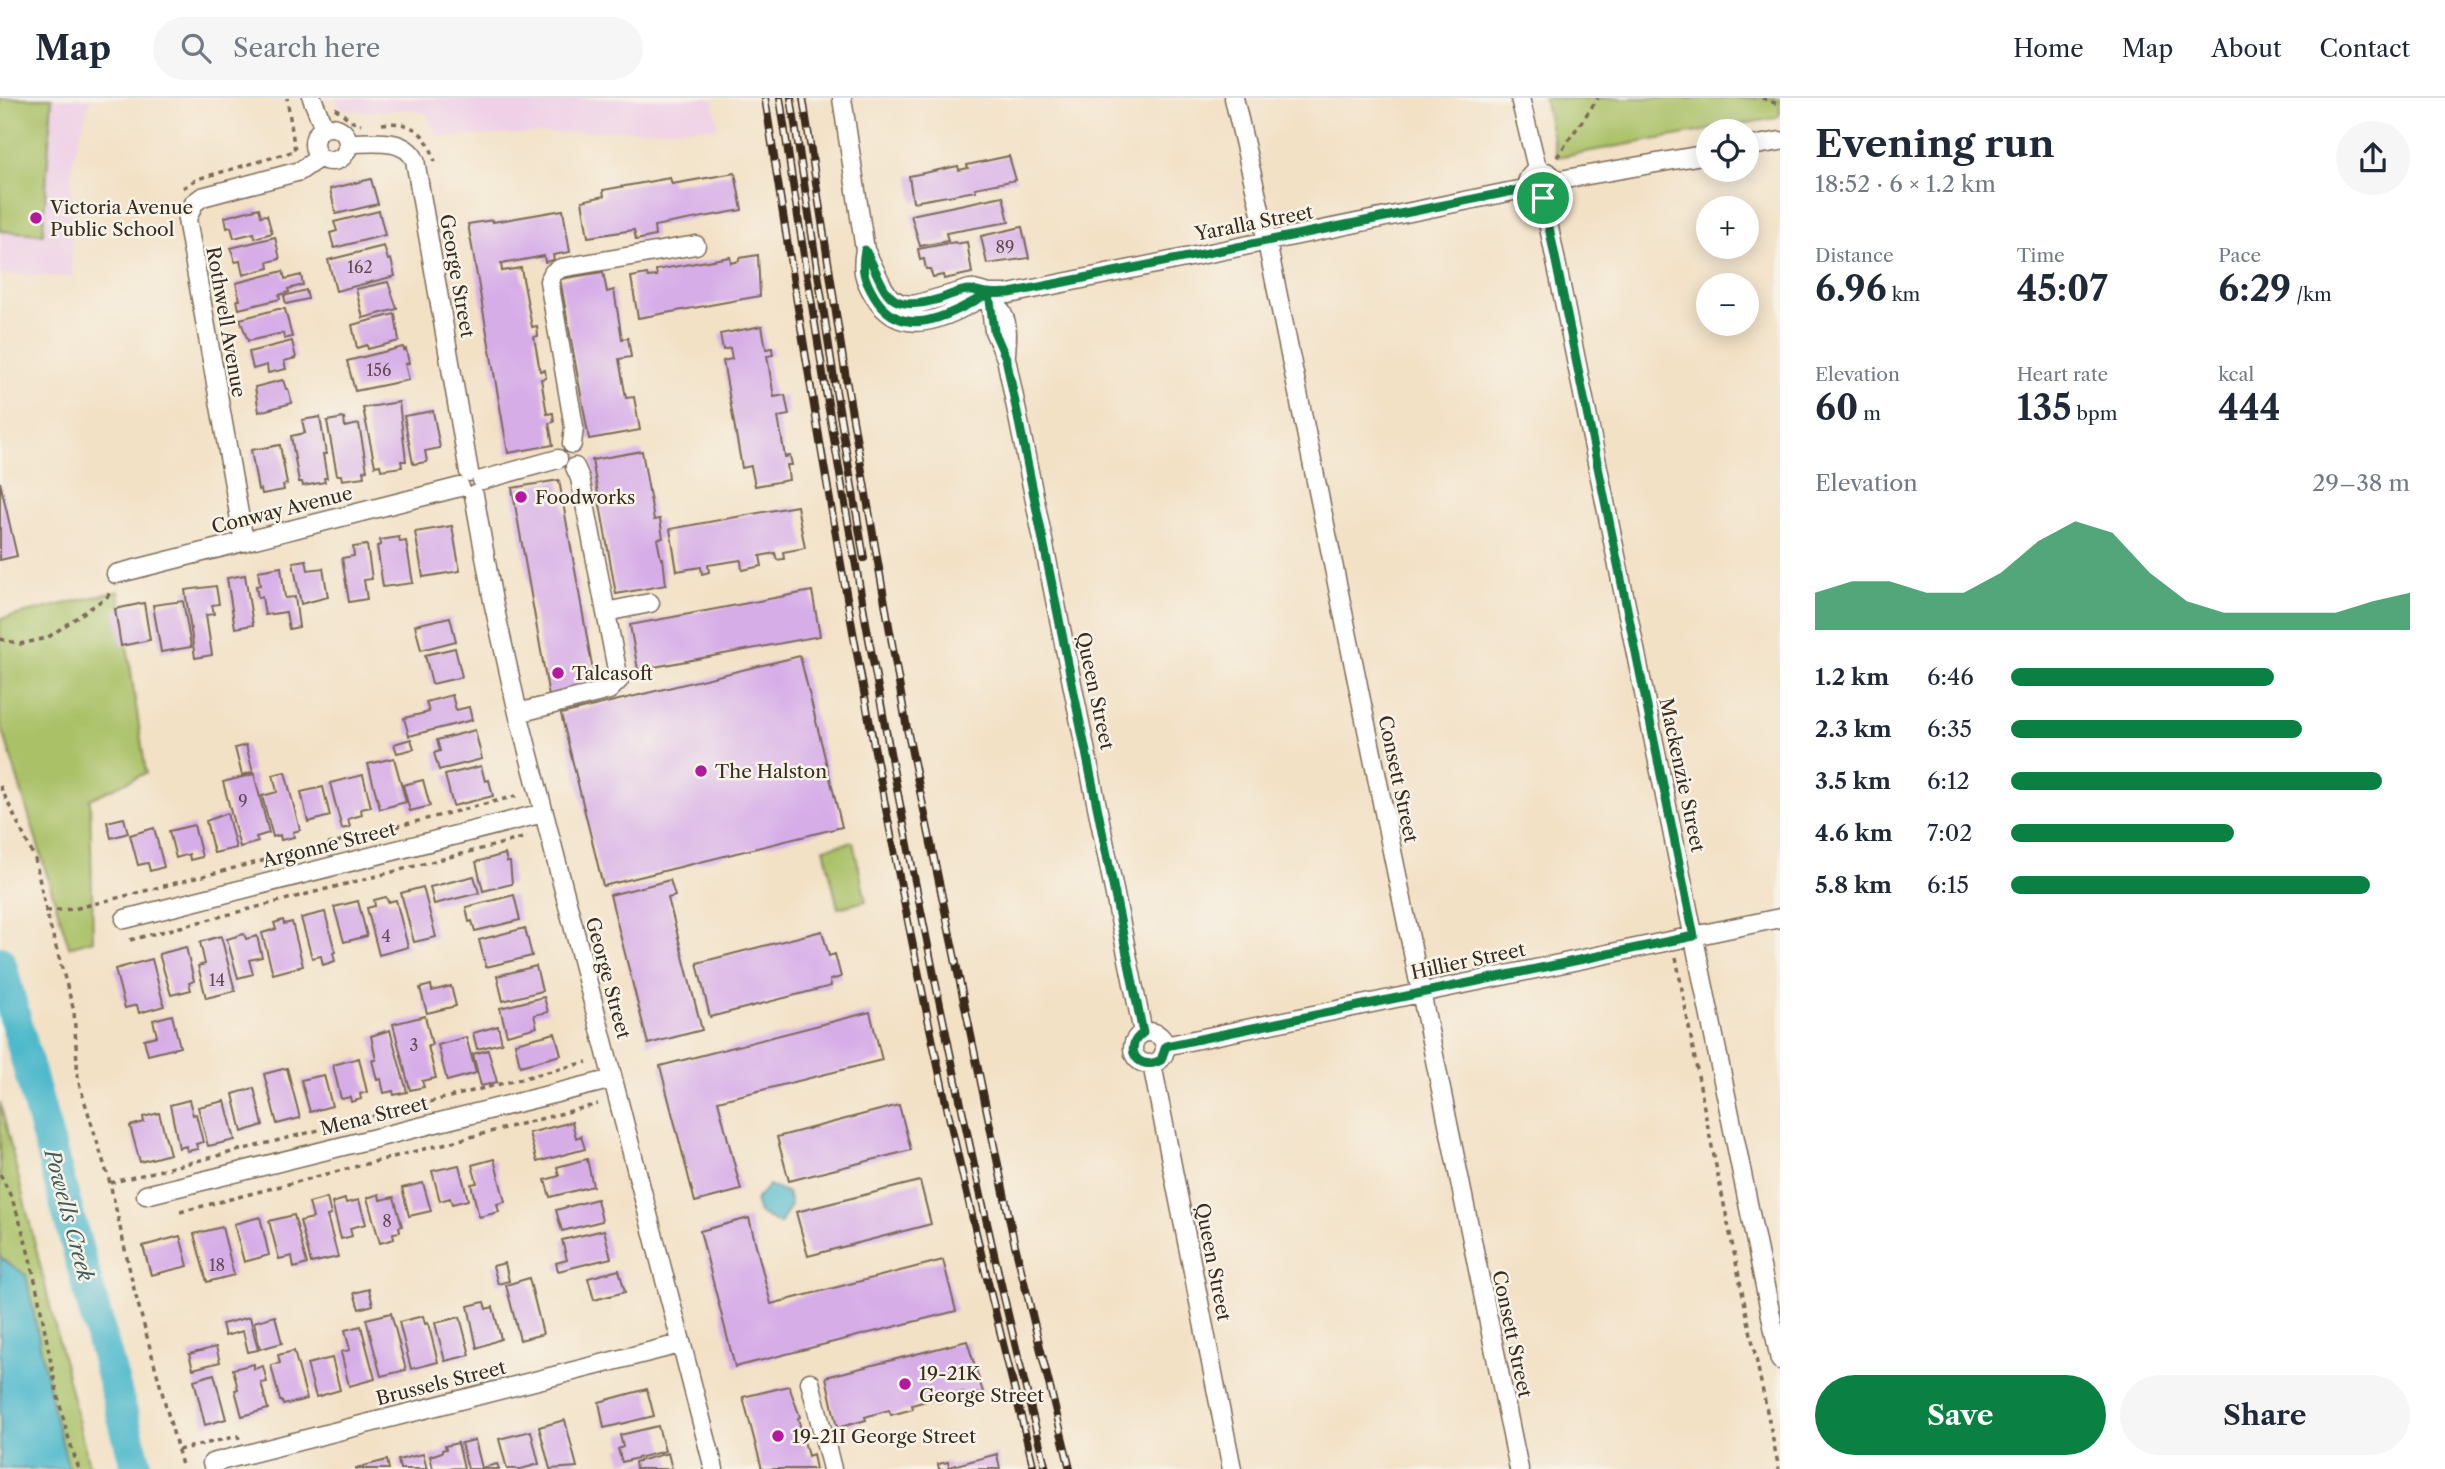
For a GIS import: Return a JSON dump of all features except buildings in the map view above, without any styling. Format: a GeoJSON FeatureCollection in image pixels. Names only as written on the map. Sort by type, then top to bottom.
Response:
{"type":"FeatureCollection","features":[{"type":"Feature","properties":{"kind":"street"},"geometry":{"type":"LineString","coordinates":[[312,98],[324,128]]}},
{"type":"Feature","properties":{"kind":"street"},"geometry":{"type":"LineString","coordinates":[[842,98],[865,250],[862,267],[867,285],[886,313],[901,321],[916,323],[945,315],[989,293]]}},
{"type":"Feature","properties":{"kind":"street","name":"Consett Street"},"geometry":{"type":"LineString","coordinates":[[1234,98],[1519,1469]]}},
{"type":"Feature","properties":{"kind":"street"},"geometry":{"type":"LineString","coordinates":[[1520,98],[1538,172]]}},
{"type":"Feature","properties":{"kind":"street"},"geometry":{"type":"LineString","coordinates":[[330,126],[341,129],[349,143],[346,154],[336,161],[320,158],[314,147],[319,131],[324,128],[330,126]]}},
{"type":"Feature","properties":{"kind":"street"},"geometry":{"type":"LineString","coordinates":[[1759,145],[1780,141]]}},
{"type":"Feature","properties":{"kind":"street","name":"George Street"},"geometry":{"type":"LineString","coordinates":[[349,143],[398,145],[411,151],[415,160],[471,484],[518,713],[714,1469]]}},
{"type":"Feature","properties":{"kind":"street"},"geometry":{"type":"LineString","coordinates":[[1554,181],[1696,156]]}},
{"type":"Feature","properties":{"kind":"street","name":"Rothwell Avenue"},"geometry":{"type":"LineString","coordinates":[[244,542],[187,219],[194,203],[202,197],[300,171],[320,158]]}},
{"type":"Feature","properties":{"kind":"street"},"geometry":{"type":"LineString","coordinates":[[1538,172],[1548,173],[1554,181],[1552,192],[1535,193],[1529,178],[1538,172]]}},
{"type":"Feature","properties":{"kind":"street","name":"Yaralla Street"},"geometry":{"type":"LineString","coordinates":[[989,293],[1010,293],[1266,242],[1535,193]]}},
{"type":"Feature","properties":{"kind":"street","name":"Mackenzie Street"},"geometry":{"type":"LineString","coordinates":[[1535,193],[1694,936],[1780,1360]]}},
{"type":"Feature","properties":{"kind":"street"},"geometry":{"type":"LineString","coordinates":[[572,444],[574,427],[549,281],[553,273],[561,268],[696,245]]}},
{"type":"Feature","properties":{"kind":"street","name":"Queen Street"},"geometry":{"type":"LineString","coordinates":[[989,293],[1005,315],[1006,358],[1143,1033]]}},
{"type":"Feature","properties":{"kind":"street"},"geometry":{"type":"LineString","coordinates":[[572,444],[578,447],[582,456],[575,467],[565,468],[558,459],[561,448],[572,444]]}},
{"type":"Feature","properties":{"kind":"street","name":"Conway Avenue"},"geometry":{"type":"LineString","coordinates":[[116,574],[471,484],[558,459]]}},
{"type":"Feature","properties":{"kind":"street"},"geometry":{"type":"LineString","coordinates":[[518,713],[609,690],[619,680],[580,478],[575,467]]}},
{"type":"Feature","properties":{"kind":"street"},"geometry":{"type":"LineString","coordinates":[[606,612],[650,603]]}},
{"type":"Feature","properties":{"kind":"street","name":"Argonne Street"},"geometry":{"type":"LineString","coordinates":[[125,919],[543,813]]}},
{"type":"Feature","properties":{"kind":"street","name":"Hillier Street"},"geometry":{"type":"LineString","coordinates":[[1166,1046],[1780,918]]}},
{"type":"Feature","properties":{"kind":"street"},"geometry":{"type":"LineString","coordinates":[[1143,1033],[1157,1034],[1166,1046],[1161,1060],[1152,1064],[1142,1062],[1135,1055],[1133,1050],[1136,1040],[1143,1033]]}},
{"type":"Feature","properties":{"kind":"street","name":"Queen Street"},"geometry":{"type":"LineString","coordinates":[[1152,1064],[1233,1469]]}},
{"type":"Feature","properties":{"kind":"street","name":"Mena Street"},"geometry":{"type":"LineString","coordinates":[[146,1195],[613,1079]]}},
{"type":"Feature","properties":{"kind":"street","name":"Brussels Street"},"geometry":{"type":"LineString","coordinates":[[212,1463],[680,1344]]}},
{"type":"Feature","properties":{"kind":"street"},"geometry":{"type":"LineString","coordinates":[[810,1382],[832,1469]]}},
{"type":"Feature","properties":{"kind":"path"},"geometry":{"type":"LineString","coordinates":[[1557,158],[1598,98]]}},
{"type":"Feature","properties":{"kind":"path"},"geometry":{"type":"LineString","coordinates":[[1762,98],[1780,105]]}},
{"type":"Feature","properties":{"kind":"path"},"geometry":{"type":"LineString","coordinates":[[0,639],[20,644],[47,638],[108,596],[116,574]]}},
{"type":"Feature","properties":{"kind":"path"},"geometry":{"type":"LineString","coordinates":[[0,786],[35,859],[46,911],[74,1011],[78,1080],[110,1183],[134,1289],[183,1469]]}},
{"type":"Feature","properties":{"kind":"path"},"geometry":{"type":"LineString","coordinates":[[46,911],[74,909],[516,796]]}},
{"type":"Feature","properties":{"kind":"path"},"geometry":{"type":"LineString","coordinates":[[130,940],[527,837]]}},
{"type":"Feature","properties":{"kind":"path"},"geometry":{"type":"LineString","coordinates":[[1676,957],[1710,1140],[1779,1469]]}},
{"type":"Feature","properties":{"kind":"path"},"geometry":{"type":"LineString","coordinates":[[110,1183],[587,1062]]}},
{"type":"Feature","properties":{"kind":"path"},"geometry":{"type":"LineString","coordinates":[[180,1212],[598,1104]]}},
{"type":"Feature","properties":{"kind":"path"},"geometry":{"type":"LineString","coordinates":[[0,1174],[15,1200],[40,1301],[65,1432],[79,1469]]}},
{"type":"Feature","properties":{"kind":"shaded area","name":"Victoria Avenue Public School"},"geometry":{"type":"Polygon","coordinates":[[[0,98],[91,98],[72,162],[72,277],[0,274],[0,98]]]}},
{"type":"Feature","properties":{"kind":"shaded area"},"geometry":{"type":"Polygon","coordinates":[[[335,98],[713,98],[718,127],[437,137],[427,114],[410,109],[369,112],[341,109],[335,98]]]}},
{"type":"Feature","properties":{"kind":"green space"},"geometry":{"type":"Polygon","coordinates":[[[0,98],[52,98],[43,234],[0,231],[0,98]]]}},
{"type":"Feature","properties":{"kind":"green space"},"geometry":{"type":"Polygon","coordinates":[[[1544,98],[1780,98],[1780,114],[1776,118],[1759,121],[1696,119],[1696,132],[1557,157],[1544,98]]]}},
{"type":"Feature","properties":{"kind":"green space"},"geometry":{"type":"Polygon","coordinates":[[[119,591],[146,773],[90,799],[93,940],[69,947],[0,721],[0,619],[119,591]]]}},
{"type":"Feature","properties":{"kind":"green space"},"geometry":{"type":"Polygon","coordinates":[[[853,842],[866,901],[838,908],[824,848],[853,842]]]}},
{"type":"Feature","properties":{"kind":"green space"},"geometry":{"type":"Polygon","coordinates":[[[0,1102],[90,1469],[0,1469],[0,1102]]]}},
{"type":"Feature","properties":{"kind":"water"},"geometry":{"type":"Polygon","coordinates":[[[769,1185],[788,1193],[791,1205],[780,1224],[759,1213],[755,1201],[769,1185]]]}},
{"type":"Feature","properties":{"kind":"water"},"geometry":{"type":"Polygon","coordinates":[[[0,1257],[26,1275],[52,1405],[69,1469],[0,1469],[0,1257]]]}},
{"type":"Feature","properties":{"kind":"waterway","name":"Powells Creek"},"geometry":{"type":"LineString","coordinates":[[0,962],[137,1469]]}},
{"type":"Feature","properties":{"kind":"railway"},"geometry":{"type":"LineString","coordinates":[[765,98],[824,468],[891,836],[952,1129],[1034,1469]]}},
{"type":"Feature","properties":{"kind":"railway"},"geometry":{"type":"LineString","coordinates":[[780,98],[833,434],[893,768],[975,1170],[1046,1469]]}},
{"type":"Feature","properties":{"kind":"railway"},"geometry":{"type":"LineString","coordinates":[[791,98],[864,558]]}},
{"type":"Feature","properties":{"kind":"railway"},"geometry":{"type":"LineString","coordinates":[[803,98],[847,385],[907,729],[1014,1241],[1070,1469]]}},
{"type":"Feature","properties":{"kind":"place","name":"Victoria Avenue Public School"},"geometry":{"type":"Point","coordinates":[36,218]}},
{"type":"Feature","properties":{"kind":"place","name":"Foodworks"},"geometry":{"type":"Point","coordinates":[521,497]}},
{"type":"Feature","properties":{"kind":"place","name":"Talcasoft"},"geometry":{"type":"Point","coordinates":[558,673]}},
{"type":"Feature","properties":{"kind":"place","name":"The Halston"},"geometry":{"type":"Point","coordinates":[701,771]}},
{"type":"Feature","properties":{"kind":"place","name":"19-21K George Street"},"geometry":{"type":"Point","coordinates":[905,1384]}},
{"type":"Feature","properties":{"kind":"place","name":"19-21I George Street"},"geometry":{"type":"Point","coordinates":[778,1436]}},
{"type":"Feature","properties":{"kind":"route"},"geometry":{"type":"LineString","coordinates":[[1528,188],[1532,195],[1543,198],[1694,936],[1166,1046],[1161,1060],[1152,1064],[1142,1062],[1133,1050],[1136,1040],[1143,1033],[1006,358],[994,331],[989,293],[945,315],[916,323],[901,321],[886,313],[867,285],[862,267],[865,250],[890,298],[902,304],[914,305],[970,289],[1010,293],[1528,188]]}}]}
